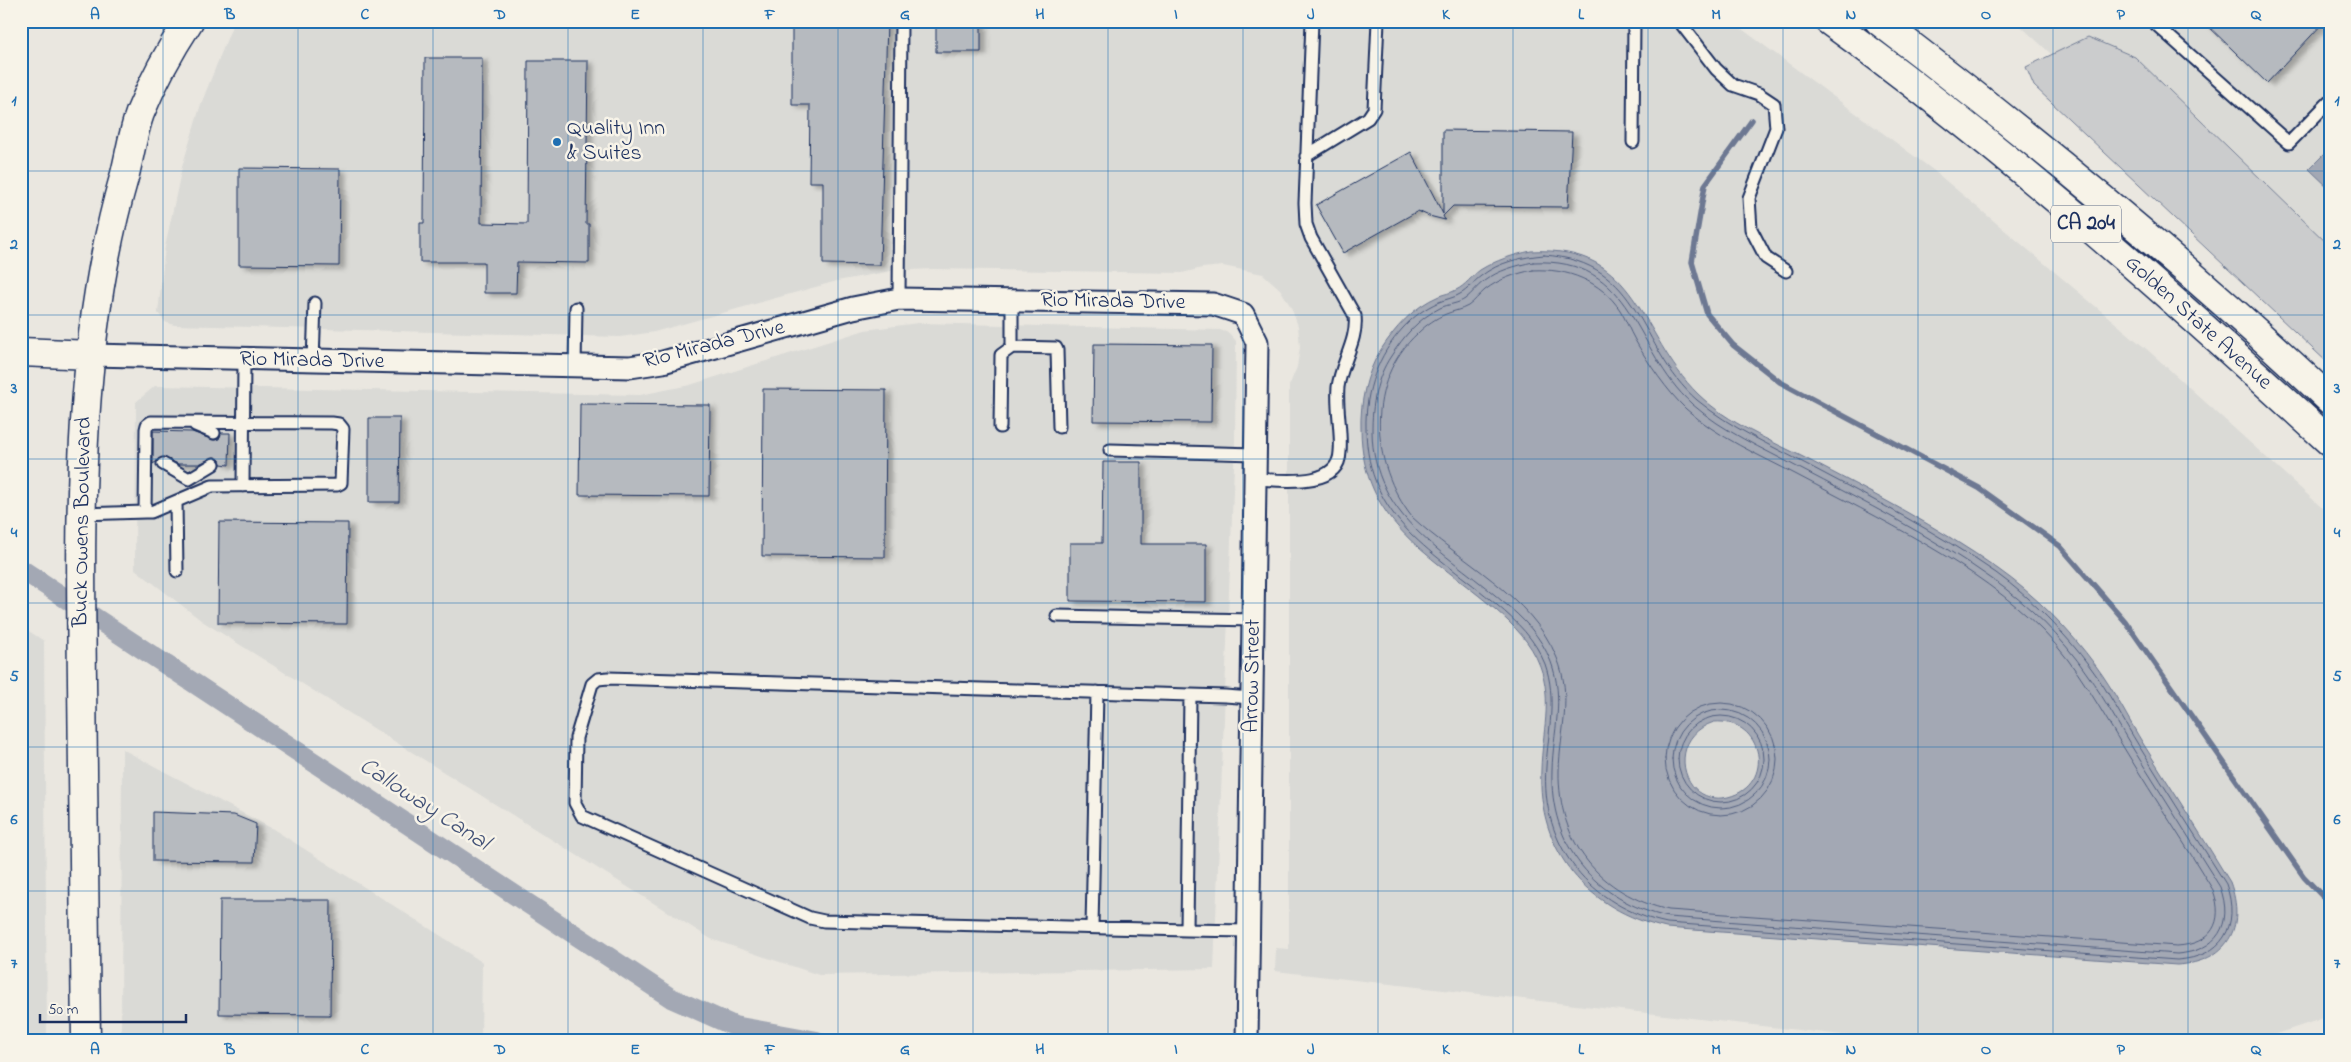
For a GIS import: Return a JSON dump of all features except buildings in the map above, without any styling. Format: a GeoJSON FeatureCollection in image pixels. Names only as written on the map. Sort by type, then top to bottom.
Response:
{"type":"FeatureCollection","features":[{"type":"Feature","properties":{"kind":"main road","name":"Buck Owens Boulevard"},"geometry":{"type":"LineString","coordinates":[[86,1041],[80,548],[84,421],[90,355],[98,285],[110,226],[140,115],[171,49],[189,21]]}},
{"type":"Feature","properties":{"kind":"main road","name":"Golden State Avenue"},"geometry":{"type":"LineString","coordinates":[[1829,21],[1874,53],[2039,184],[2183,307],[2330,442]]}},
{"type":"Feature","properties":{"kind":"main road","name":"Golden State Avenue"},"geometry":{"type":"LineString","coordinates":[[1879,21],[2000,115],[2145,235],[2330,400]]}},
{"type":"Feature","properties":{"kind":"main road"},"geometry":{"type":"LineString","coordinates":[[21,352],[90,355]]}},
{"type":"Feature","properties":{"kind":"street","name":"Rio Mirada Drive"},"geometry":{"type":"LineString","coordinates":[[90,355],[244,360],[630,367],[662,362],[853,308],[899,299],[1213,304],[1244,314]]}},
{"type":"Feature","properties":{"kind":"street","name":"Arrow Street"},"geometry":{"type":"LineString","coordinates":[[1244,314],[1257,342],[1247,1041]]}},
{"type":"Feature","properties":{"kind":"lane"},"geometry":{"type":"LineString","coordinates":[[899,299],[901,21]]}},
{"type":"Feature","properties":{"kind":"lane"},"geometry":{"type":"LineString","coordinates":[[1255,479],[1290,480],[1317,478],[1330,474],[1338,465],[1340,454],[1338,388],[1341,370],[1356,326],[1355,316],[1311,238],[1306,224],[1304,202],[1312,21]]}},
{"type":"Feature","properties":{"kind":"lane"},"geometry":{"type":"LineString","coordinates":[[1306,156],[1368,118],[1374,109],[1378,21]]}},
{"type":"Feature","properties":{"kind":"lane"},"geometry":{"type":"LineString","coordinates":[[1633,142],[1634,21]]}},
{"type":"Feature","properties":{"kind":"lane"},"geometry":{"type":"LineString","coordinates":[[1679,21],[1716,69],[1733,85],[1759,94],[1774,104],[1776,128],[1750,198],[1751,229],[1766,258],[1786,271]]}},
{"type":"Feature","properties":{"kind":"lane"},"geometry":{"type":"LineString","coordinates":[[2152,21],[2289,143],[2330,101]]}},
{"type":"Feature","properties":{"kind":"lane"},"geometry":{"type":"LineString","coordinates":[[1012,300],[1012,347]]}},
{"type":"Feature","properties":{"kind":"lane"},"geometry":{"type":"LineString","coordinates":[[314,361],[315,303]]}},
{"type":"Feature","properties":{"kind":"lane"},"geometry":{"type":"LineString","coordinates":[[576,308],[576,367]]}},
{"type":"Feature","properties":{"kind":"lane"},"geometry":{"type":"LineString","coordinates":[[1000,427],[1001,355],[1012,347],[1056,348],[1059,427]]}},
{"type":"Feature","properties":{"kind":"lane"},"geometry":{"type":"LineString","coordinates":[[243,486],[244,360]]}},
{"type":"Feature","properties":{"kind":"lane"},"geometry":{"type":"LineString","coordinates":[[81,514],[152,512],[212,486],[337,485],[341,483],[342,429],[339,424],[332,423],[151,422],[147,425],[145,512]]}},
{"type":"Feature","properties":{"kind":"lane"},"geometry":{"type":"LineString","coordinates":[[163,431],[189,422],[214,433]]}},
{"type":"Feature","properties":{"kind":"lane"},"geometry":{"type":"LineString","coordinates":[[1110,450],[1255,454]]}},
{"type":"Feature","properties":{"kind":"lane"},"geometry":{"type":"LineString","coordinates":[[163,464],[189,480]]}},
{"type":"Feature","properties":{"kind":"lane"},"geometry":{"type":"LineString","coordinates":[[189,480],[214,464]]}},
{"type":"Feature","properties":{"kind":"lane"},"geometry":{"type":"LineString","coordinates":[[189,480],[189,496]]}},
{"type":"Feature","properties":{"kind":"lane"},"geometry":{"type":"LineString","coordinates":[[176,502],[177,571]]}},
{"type":"Feature","properties":{"kind":"lane"},"geometry":{"type":"LineString","coordinates":[[1057,616],[1254,620]]}},
{"type":"Feature","properties":{"kind":"lane"},"geometry":{"type":"LineString","coordinates":[[1249,931],[824,921],[810,918],[582,816],[575,803],[576,738],[592,684],[598,679],[1252,698]]}},
{"type":"Feature","properties":{"kind":"lane"},"geometry":{"type":"LineString","coordinates":[[1092,927],[1096,692]]}},
{"type":"Feature","properties":{"kind":"lane"},"geometry":{"type":"LineString","coordinates":[[1187,930],[1190,695]]}},
{"type":"Feature","properties":{"kind":"shaded area"},"geometry":{"type":"Polygon","coordinates":[[[234,21],[1731,21],[1933,170],[2150,352],[2330,515],[2330,1016],[2255,1041],[1895,1041],[1275,971],[1276,948],[1289,949],[1289,386],[1297,367],[1300,347],[1298,326],[1291,307],[1280,289],[1263,274],[1223,266],[1202,268],[1182,273],[932,269],[891,271],[837,281],[654,332],[620,337],[174,325],[165,322],[158,313],[165,247],[182,167],[201,104],[234,21]]]}},
{"type":"Feature","properties":{"kind":"shaded area"},"geometry":{"type":"Polygon","coordinates":[[[2015,21],[2330,21],[2330,308],[2015,21]]]}},
{"type":"Feature","properties":{"kind":"shaded area"},"geometry":{"type":"Polygon","coordinates":[[[2088,37],[2135,57],[2330,246],[2330,365],[2034,86],[2026,67],[2088,37]]]}},
{"type":"Feature","properties":{"kind":"shaded area"},"geometry":{"type":"Polygon","coordinates":[[[918,323],[1220,330],[1229,333],[1236,341],[1235,441],[1214,969],[819,975],[711,939],[202,621],[135,569],[136,402],[155,386],[640,395],[690,385],[865,330],[918,323]]]}},
{"type":"Feature","properties":{"kind":"shaded area"},"geometry":{"type":"Polygon","coordinates":[[[21,626],[44,641],[47,1041],[21,1041],[21,626]]]}},
{"type":"Feature","properties":{"kind":"shaded area"},"geometry":{"type":"Polygon","coordinates":[[[122,749],[273,829],[482,962],[481,1041],[121,1041],[122,749]]]}},
{"type":"Feature","properties":{"kind":"water"},"geometry":{"type":"Polygon","coordinates":[[[2330,148],[2330,189],[2309,169],[2330,148]]]}},
{"type":"Feature","properties":{"kind":"water"},"geometry":{"type":"Polygon","coordinates":[[[1531,251],[1567,253],[1595,262],[1616,278],[1633,298],[1678,370],[1710,405],[1750,431],[1880,498],[1952,539],[2012,579],[2051,613],[2086,652],[2103,675],[2144,745],[2230,882],[2235,899],[2236,914],[2234,928],[2229,940],[2220,950],[2209,957],[2177,965],[1666,928],[1638,919],[1613,907],[1591,891],[1572,872],[1558,851],[1548,826],[1542,799],[1541,769],[1546,717],[1546,692],[1544,679],[1536,657],[1527,642],[1509,622],[1426,554],[1405,535],[1388,514],[1374,490],[1365,462],[1361,429],[1363,399],[1371,369],[1380,351],[1398,326],[1421,306],[1459,288],[1486,266],[1511,256],[1531,251]],[[1714,722],[1698,730],[1689,742],[1684,756],[1685,770],[1690,782],[1699,792],[1712,798],[1728,797],[1743,790],[1753,780],[1758,767],[1758,754],[1753,741],[1744,730],[1731,724],[1714,722]]]}},
{"type":"Feature","properties":{"kind":"waterway"},"geometry":{"type":"LineString","coordinates":[[1752,120],[1705,185],[1692,262],[1707,314],[1733,345],[1780,382],[1979,488],[2060,546],[2125,621],[2304,877],[2330,904]]}},
{"type":"Feature","properties":{"kind":"waterway","name":"Calloway Canal"},"geometry":{"type":"LineString","coordinates":[[21,569],[671,998],[734,1026],[817,1041]]}},
{"type":"Feature","properties":{"kind":"place","name":"Quality Inn & Suites"},"geometry":{"type":"Point","coordinates":[557,142]}}]}
